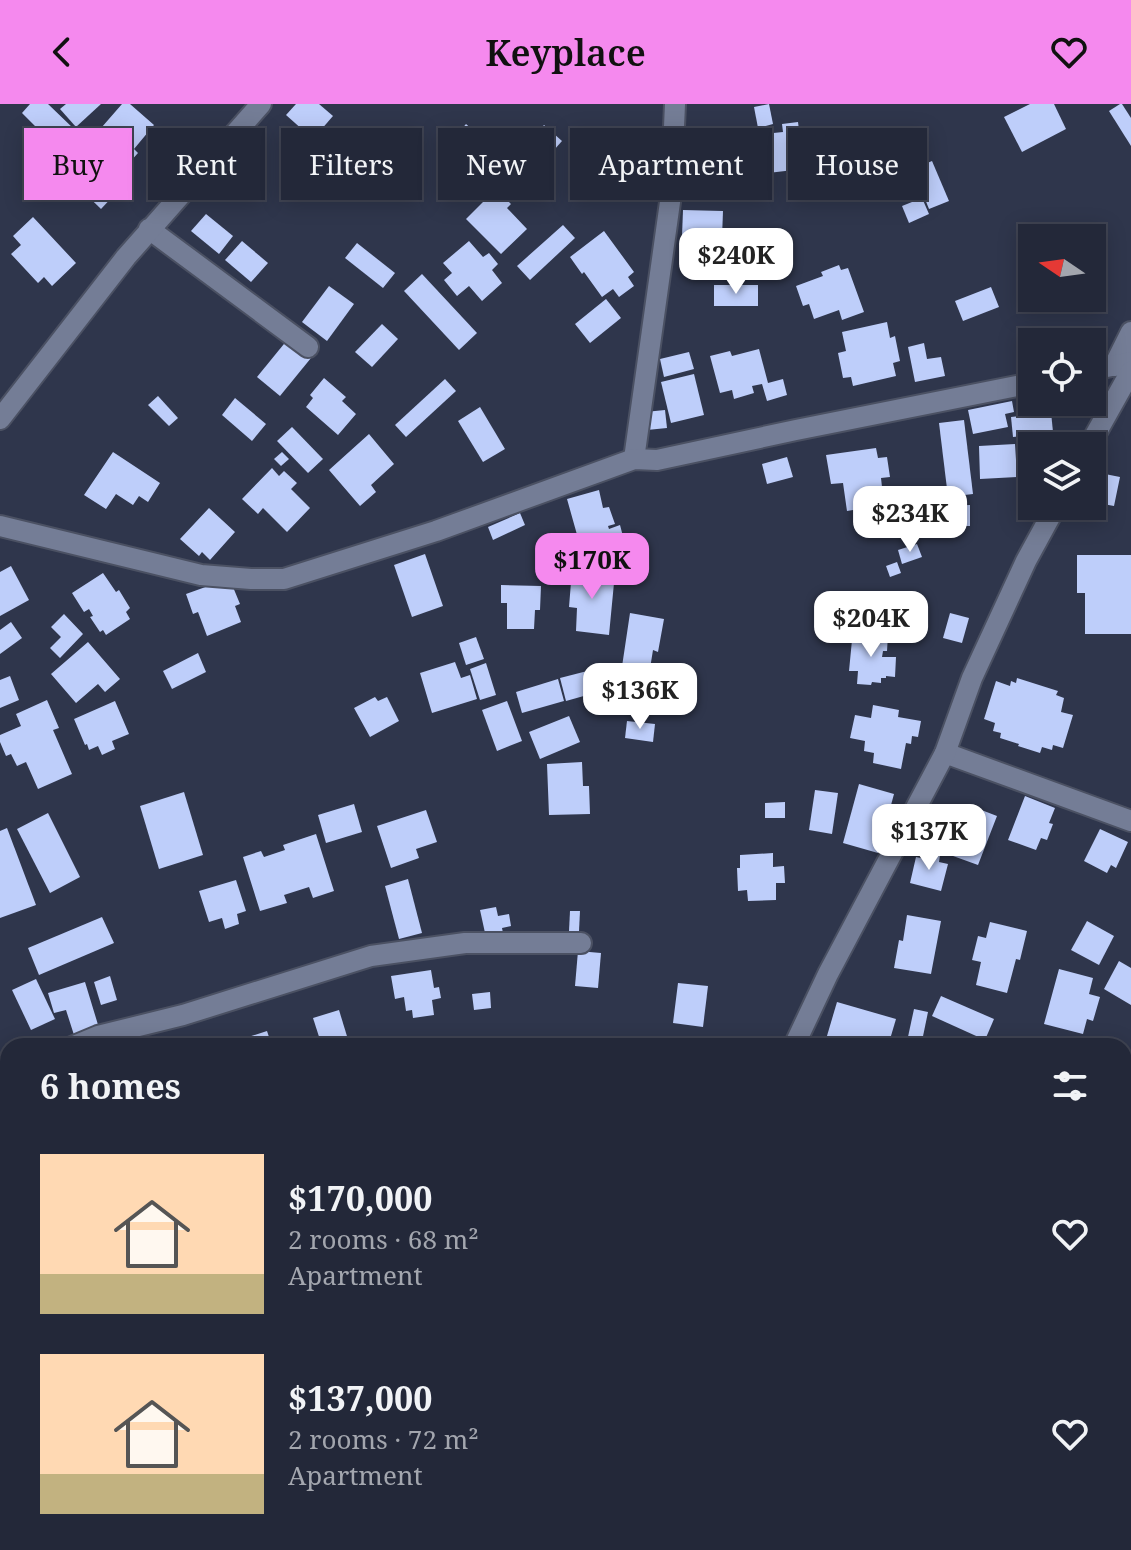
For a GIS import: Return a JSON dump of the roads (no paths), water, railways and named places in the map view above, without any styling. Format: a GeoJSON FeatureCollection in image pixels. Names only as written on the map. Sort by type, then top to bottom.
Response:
{"type":"FeatureCollection","features":[{"type":"Feature","properties":{"kind":"street"},"geometry":{"type":"LineString","coordinates":[[0,419],[149,229],[261,104]]}},
{"type":"Feature","properties":{"kind":"street"},"geometry":{"type":"LineString","coordinates":[[634,459],[671,195],[675,104]]}},
{"type":"Feature","properties":{"kind":"street"},"geometry":{"type":"LineString","coordinates":[[149,229],[308,347]]}},
{"type":"Feature","properties":{"kind":"street"},"geometry":{"type":"LineString","coordinates":[[1095,432],[1125,366],[1131,332]]}},
{"type":"Feature","properties":{"kind":"street"},"geometry":{"type":"LineString","coordinates":[[0,526],[201,575],[284,579],[436,531],[634,459],[657,460],[1018,386]]}},
{"type":"Feature","properties":{"kind":"street"},"geometry":{"type":"LineString","coordinates":[[798,1038],[828,974],[945,753],[972,678],[1048,520]]}},
{"type":"Feature","properties":{"kind":"street"},"geometry":{"type":"LineString","coordinates":[[945,753],[1131,821]]}},
{"type":"Feature","properties":{"kind":"street"},"geometry":{"type":"LineString","coordinates":[[93,1038],[183,1015],[371,956],[465,943],[581,943]]}}]}
